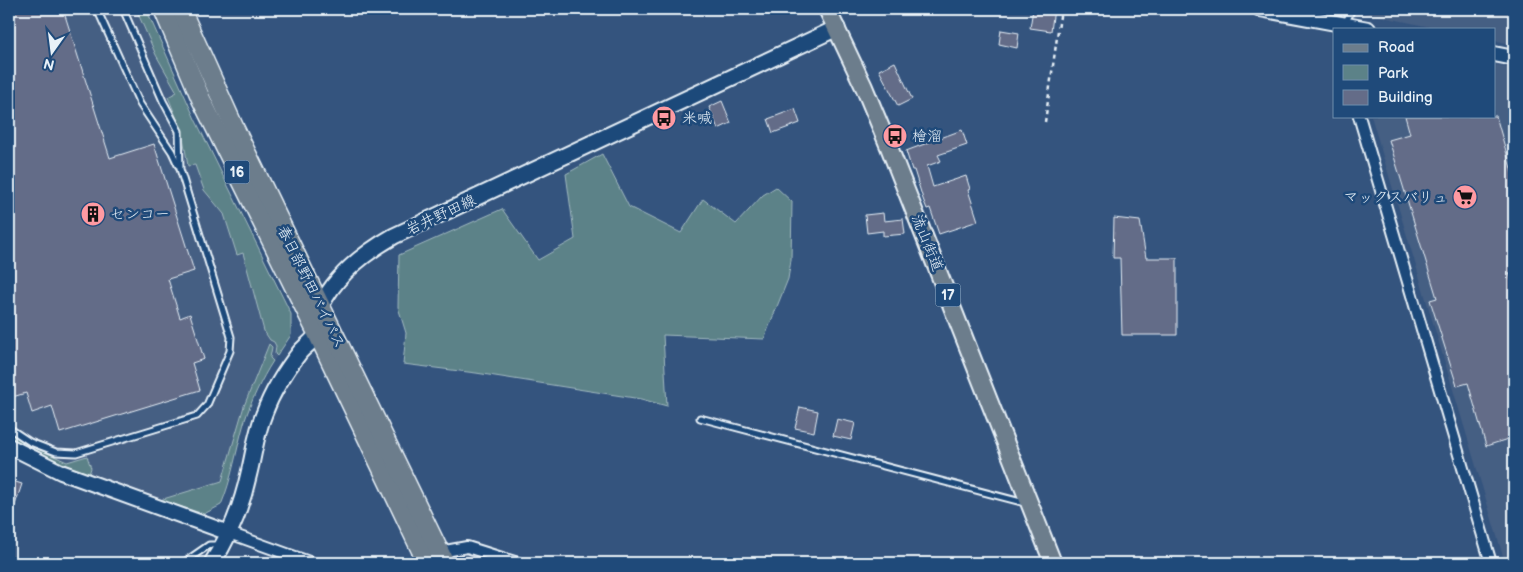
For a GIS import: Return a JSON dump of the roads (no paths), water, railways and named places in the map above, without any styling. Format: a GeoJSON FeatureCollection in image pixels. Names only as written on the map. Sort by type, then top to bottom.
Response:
{"type":"FeatureCollection","features":[{"type":"Feature","properties":{"kind":"highway","name":"春日部野田バイパス"},"geometry":{"type":"LineString","coordinates":[[163,9],[201,99],[318,334],[437,560]]}},
{"type":"Feature","properties":{"kind":"highway","name":"春日部野田バイパス"},"geometry":{"type":"LineString","coordinates":[[180,9],[437,560]]}},
{"type":"Feature","properties":{"kind":"main road","name":"流山街道"},"geometry":{"type":"LineString","coordinates":[[828,9],[893,156],[1053,563]]}},
{"type":"Feature","properties":{"kind":"main road","name":"岩井野田線"},"geometry":{"type":"LineString","coordinates":[[318,334],[321,308],[342,277],[361,257],[382,243],[837,28]]}},
{"type":"Feature","properties":{"kind":"main road"},"geometry":{"type":"LineString","coordinates":[[212,563],[227,539],[242,500],[264,414],[287,371],[300,353],[318,334]]}},
{"type":"Feature","properties":{"kind":"street"},"geometry":{"type":"LineString","coordinates":[[1260,9],[1297,12],[1337,25],[1360,28]]}},
{"type":"Feature","properties":{"kind":"street"},"geometry":{"type":"LineString","coordinates":[[1496,54],[1514,58]]}},
{"type":"Feature","properties":{"kind":"street"},"geometry":{"type":"LineString","coordinates":[[1360,118],[1491,563]]}},
{"type":"Feature","properties":{"kind":"street"},"geometry":{"type":"LineString","coordinates":[[9,446],[61,472],[227,539],[312,563]]}},
{"type":"Feature","properties":{"kind":"street"},"geometry":{"type":"LineString","coordinates":[[437,560],[467,546],[518,563]]}},
{"type":"Feature","properties":{"kind":"lane"},"geometry":{"type":"LineString","coordinates":[[9,428],[30,442],[56,452],[76,453],[196,416],[207,405],[230,350],[231,337],[180,169],[172,152],[140,104],[97,9]]}},
{"type":"Feature","properties":{"kind":"lane"},"geometry":{"type":"LineString","coordinates":[[123,9],[163,101],[179,131],[180,169]]}},
{"type":"Feature","properties":{"kind":"lane"},"geometry":{"type":"LineString","coordinates":[[1337,25],[1352,9]]}},
{"type":"Feature","properties":{"kind":"lane"},"geometry":{"type":"LineString","coordinates":[[700,418],[1030,504]]}},
{"type":"Feature","properties":{"kind":"lane"},"geometry":{"type":"LineString","coordinates":[[183,563],[209,545],[227,539]]}},
{"type":"Feature","properties":{"kind":"place","name":"米喊"},"geometry":{"type":"Point","coordinates":[664,118]}},
{"type":"Feature","properties":{"kind":"place","name":"檜溜"},"geometry":{"type":"Point","coordinates":[895,136]}},
{"type":"Feature","properties":{"kind":"place","name":"マックスバリュ"},"geometry":{"type":"Point","coordinates":[1465,197]}},
{"type":"Feature","properties":{"kind":"place","name":"センコー"},"geometry":{"type":"Point","coordinates":[93,214]}}]}
